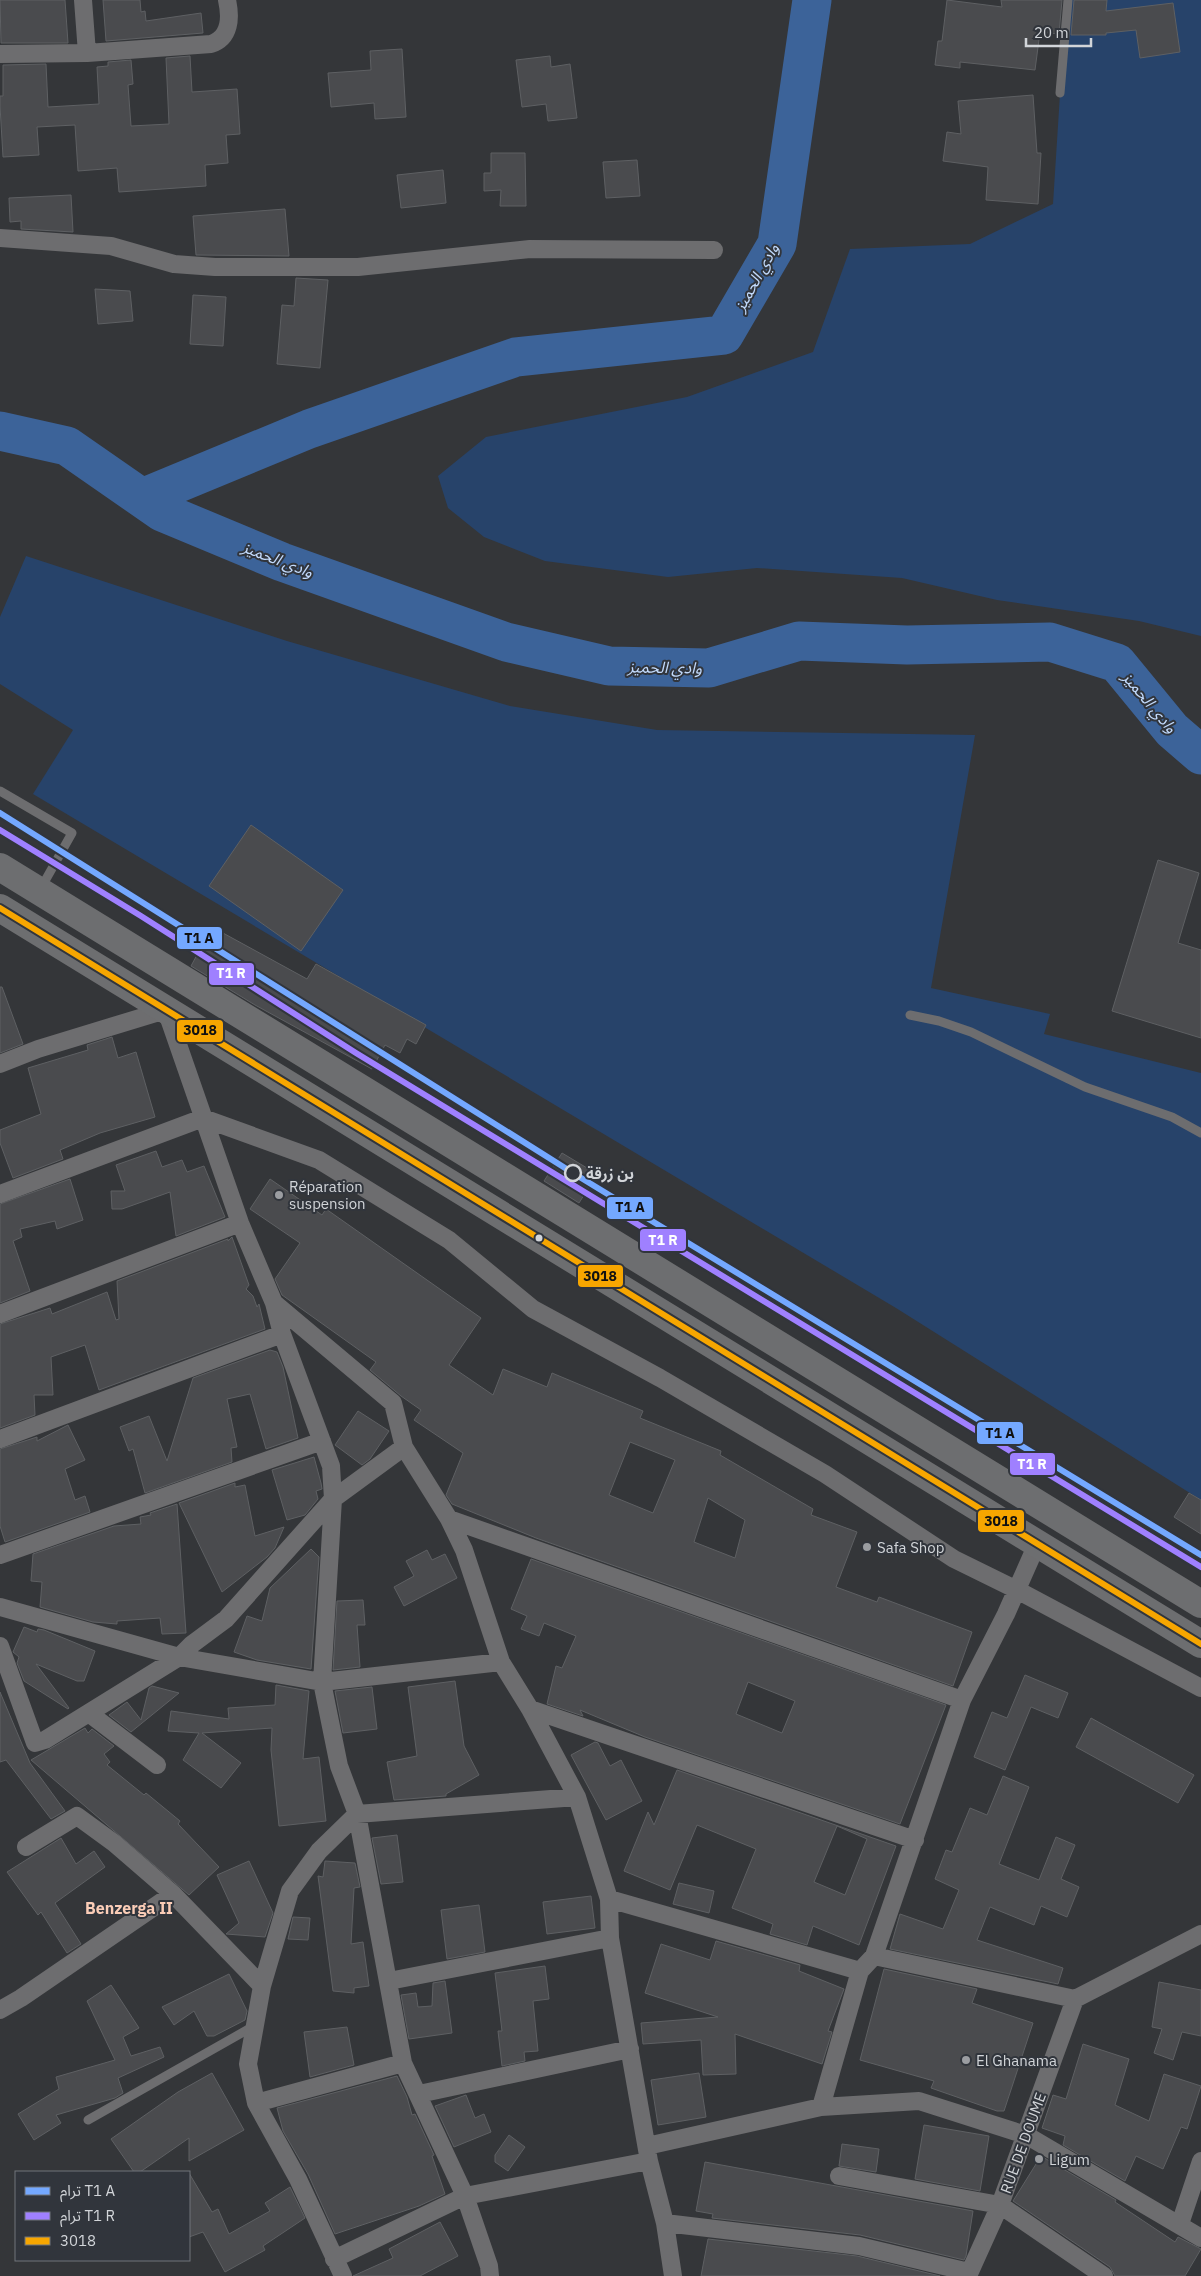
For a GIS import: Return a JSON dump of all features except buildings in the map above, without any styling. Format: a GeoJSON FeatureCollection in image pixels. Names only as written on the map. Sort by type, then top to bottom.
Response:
{"type":"FeatureCollection","features":[{"type":"Feature","properties":{"kind":"main road"},"geometry":{"type":"LineString","coordinates":[[0,867],[1201,1604]]}},
{"type":"Feature","properties":{"kind":"main road"},"geometry":{"type":"LineString","coordinates":[[0,908],[1201,1644]]}},
{"type":"Feature","properties":{"kind":"street"},"geometry":{"type":"LineString","coordinates":[[82,0],[87,53]]}},
{"type":"Feature","properties":{"kind":"street"},"geometry":{"type":"LineString","coordinates":[[0,54],[87,53],[211,44],[220,41],[227,31],[230,11],[227,0]]}},
{"type":"Feature","properties":{"kind":"street"},"geometry":{"type":"LineString","coordinates":[[0,238],[111,246],[174,264],[215,267],[358,267],[530,249],[714,250]]}},
{"type":"Feature","properties":{"kind":"street"},"geometry":{"type":"LineString","coordinates":[[0,1064],[38,1049],[166,1010],[240,1223],[274,1303],[282,1334],[331,1466],[334,1499],[322,1682],[339,1766],[357,1814],[374,1917],[403,2062],[466,2196],[489,2266],[490,2276]]}},
{"type":"Feature","properties":{"kind":"street"},"geometry":{"type":"LineString","coordinates":[[0,1194],[203,1118],[319,1160],[449,1240],[532,1309],[660,1378],[825,1474],[954,1559],[1017,1590],[1201,1688]]}},
{"type":"Feature","properties":{"kind":"street"},"geometry":{"type":"LineString","coordinates":[[0,1314],[240,1223]]}},
{"type":"Feature","properties":{"kind":"street"},"geometry":{"type":"LineString","coordinates":[[274,1303],[393,1402],[404,1447],[449,1519],[464,1550],[501,1662],[530,1708],[577,1796],[610,1899],[610,1938],[648,2153],[665,2223],[673,2276]]}},
{"type":"Feature","properties":{"kind":"street"},"geometry":{"type":"LineString","coordinates":[[0,1439],[282,1334]]}},
{"type":"Feature","properties":{"kind":"street"},"geometry":{"type":"LineString","coordinates":[[0,1555],[322,1441]]}},
{"type":"Feature","properties":{"kind":"street"},"geometry":{"type":"LineString","coordinates":[[0,1646],[35,1743],[45,1740],[179,1658],[191,1644],[226,1619],[334,1499],[404,1447]]}},
{"type":"Feature","properties":{"kind":"street"},"geometry":{"type":"LineString","coordinates":[[449,1519],[962,1700]]}},
{"type":"Feature","properties":{"kind":"street"},"geometry":{"type":"LineString","coordinates":[[821,2106],[860,1971],[874,1956],[962,1700],[1017,1590],[1037,1544]]}},
{"type":"Feature","properties":{"kind":"street"},"geometry":{"type":"LineString","coordinates":[[0,1607],[179,1658],[322,1682],[501,1662]]}},
{"type":"Feature","properties":{"kind":"street"},"geometry":{"type":"LineString","coordinates":[[530,1708],[915,1840]]}},
{"type":"Feature","properties":{"kind":"street"},"geometry":{"type":"LineString","coordinates":[[90,1714],[157,1765]]}},
{"type":"Feature","properties":{"kind":"street"},"geometry":{"type":"LineString","coordinates":[[343,2276],[298,2179],[256,2103],[248,2064],[262,1986],[290,1891],[320,1851],[357,1814],[577,1796]]}},
{"type":"Feature","properties":{"kind":"street"},"geometry":{"type":"LineString","coordinates":[[26,1847],[77,1816],[114,1843],[174,1894],[262,1986]]}},
{"type":"Feature","properties":{"kind":"street"},"geometry":{"type":"LineString","coordinates":[[0,2010],[21,1998],[174,1894]]}},
{"type":"Feature","properties":{"kind":"street"},"geometry":{"type":"LineString","coordinates":[[610,1899],[860,1971]]}},
{"type":"Feature","properties":{"kind":"street"},"geometry":{"type":"LineString","coordinates":[[874,1956],[1076,1999],[1201,1934]]}},
{"type":"Feature","properties":{"kind":"street"},"geometry":{"type":"LineString","coordinates":[[388,1981],[610,1938]]}},
{"type":"Feature","properties":{"kind":"street","name":"RUE DE DOUME"},"geometry":{"type":"LineString","coordinates":[[968,2274],[1000,2205],[1076,1999]]}},
{"type":"Feature","properties":{"kind":"street"},"geometry":{"type":"LineString","coordinates":[[419,2094],[630,2049]]}},
{"type":"Feature","properties":{"kind":"street"},"geometry":{"type":"LineString","coordinates":[[256,2103],[403,2062]]}},
{"type":"Feature","properties":{"kind":"street"},"geometry":{"type":"LineString","coordinates":[[334,2260],[466,2196],[648,2153],[821,2106],[919,2101],[1026,2136],[1180,2224],[1201,2238]]}},
{"type":"Feature","properties":{"kind":"street"},"geometry":{"type":"LineString","coordinates":[[1180,2224],[1201,2162]]}},
{"type":"Feature","properties":{"kind":"street"},"geometry":{"type":"LineString","coordinates":[[839,2176],[1000,2205],[1104,2276]]}},
{"type":"Feature","properties":{"kind":"street"},"geometry":{"type":"LineString","coordinates":[[665,2223],[860,2246],[968,2274]]}},
{"type":"Feature","properties":{"kind":"lane"},"geometry":{"type":"LineString","coordinates":[[1060,93],[1068,0]]}},
{"type":"Feature","properties":{"kind":"lane"},"geometry":{"type":"LineString","coordinates":[[0,791],[72,833],[39,891]]}},
{"type":"Feature","properties":{"kind":"lane"},"geometry":{"type":"LineString","coordinates":[[910,1015],[939,1021],[971,1032],[1085,1087],[1172,1117],[1201,1133]]}},
{"type":"Feature","properties":{"kind":"lane"},"geometry":{"type":"LineString","coordinates":[[88,2120],[254,2025]]}},
{"type":"Feature","properties":{"kind":"shaded area"},"geometry":{"type":"Polygon","coordinates":[[[1066,0],[1201,0],[1201,636],[1139,621],[997,600],[902,578],[757,568],[668,577],[545,561],[484,537],[448,508],[438,476],[486,437],[687,397],[813,352],[850,249],[970,244],[1053,204],[1066,0]]]}},
{"type":"Feature","properties":{"kind":"shaded area"},"geometry":{"type":"Polygon","coordinates":[[[26,556],[287,641],[510,706],[657,730],[975,735],[931,988],[1050,1014],[1044,1034],[1201,1073],[1201,1500],[896,1308],[33,794],[73,730],[0,684],[0,617],[26,556]]]}},
{"type":"Feature","properties":{"kind":"waterway","name":"وادي الحميز"},"geometry":{"type":"LineString","coordinates":[[142,498],[309,429],[516,357],[724,335],[777,244],[812,0]]}},
{"type":"Feature","properties":{"kind":"waterway","name":"وادي الحميز"},"geometry":{"type":"LineString","coordinates":[[0,431],[67,446],[162,512],[282,562],[506,642],[609,666],[709,668],[799,641],[907,645],[1050,642],[1117,663],[1172,730],[1201,755]]}},
{"type":"Feature","properties":{"kind":"transit line"},"geometry":{"type":"LineString","coordinates":[[0,813],[573,1173],[1201,1555]]}},
{"type":"Feature","properties":{"kind":"transit line"},"geometry":{"type":"LineString","coordinates":[[0,830],[141,916],[356,1053],[1201,1567]]}},
{"type":"Feature","properties":{"kind":"transit line","name":"3018"},"geometry":{"type":"LineString","coordinates":[[0,908],[1201,1644]]}},
{"type":"Feature","properties":{"kind":"place","name":"بن زرقة"},"geometry":{"type":"Point","coordinates":[573,1173]}},
{"type":"Feature","properties":{"kind":"place","name":"Réparation suspension"},"geometry":{"type":"Point","coordinates":[279,1195]}},
{"type":"Feature","properties":{"kind":"place","name":"Safa Shop"},"geometry":{"type":"Point","coordinates":[867,1547]}},
{"type":"Feature","properties":{"kind":"place","name":"El Ghanama"},"geometry":{"type":"Point","coordinates":[966,2060]}},
{"type":"Feature","properties":{"kind":"place","name":"Ligum"},"geometry":{"type":"Point","coordinates":[1039,2159]}},
{"type":"Feature","properties":{"kind":"district","name":"Benzerga II"},"geometry":{"type":"Point","coordinates":[129,1908]}}]}
